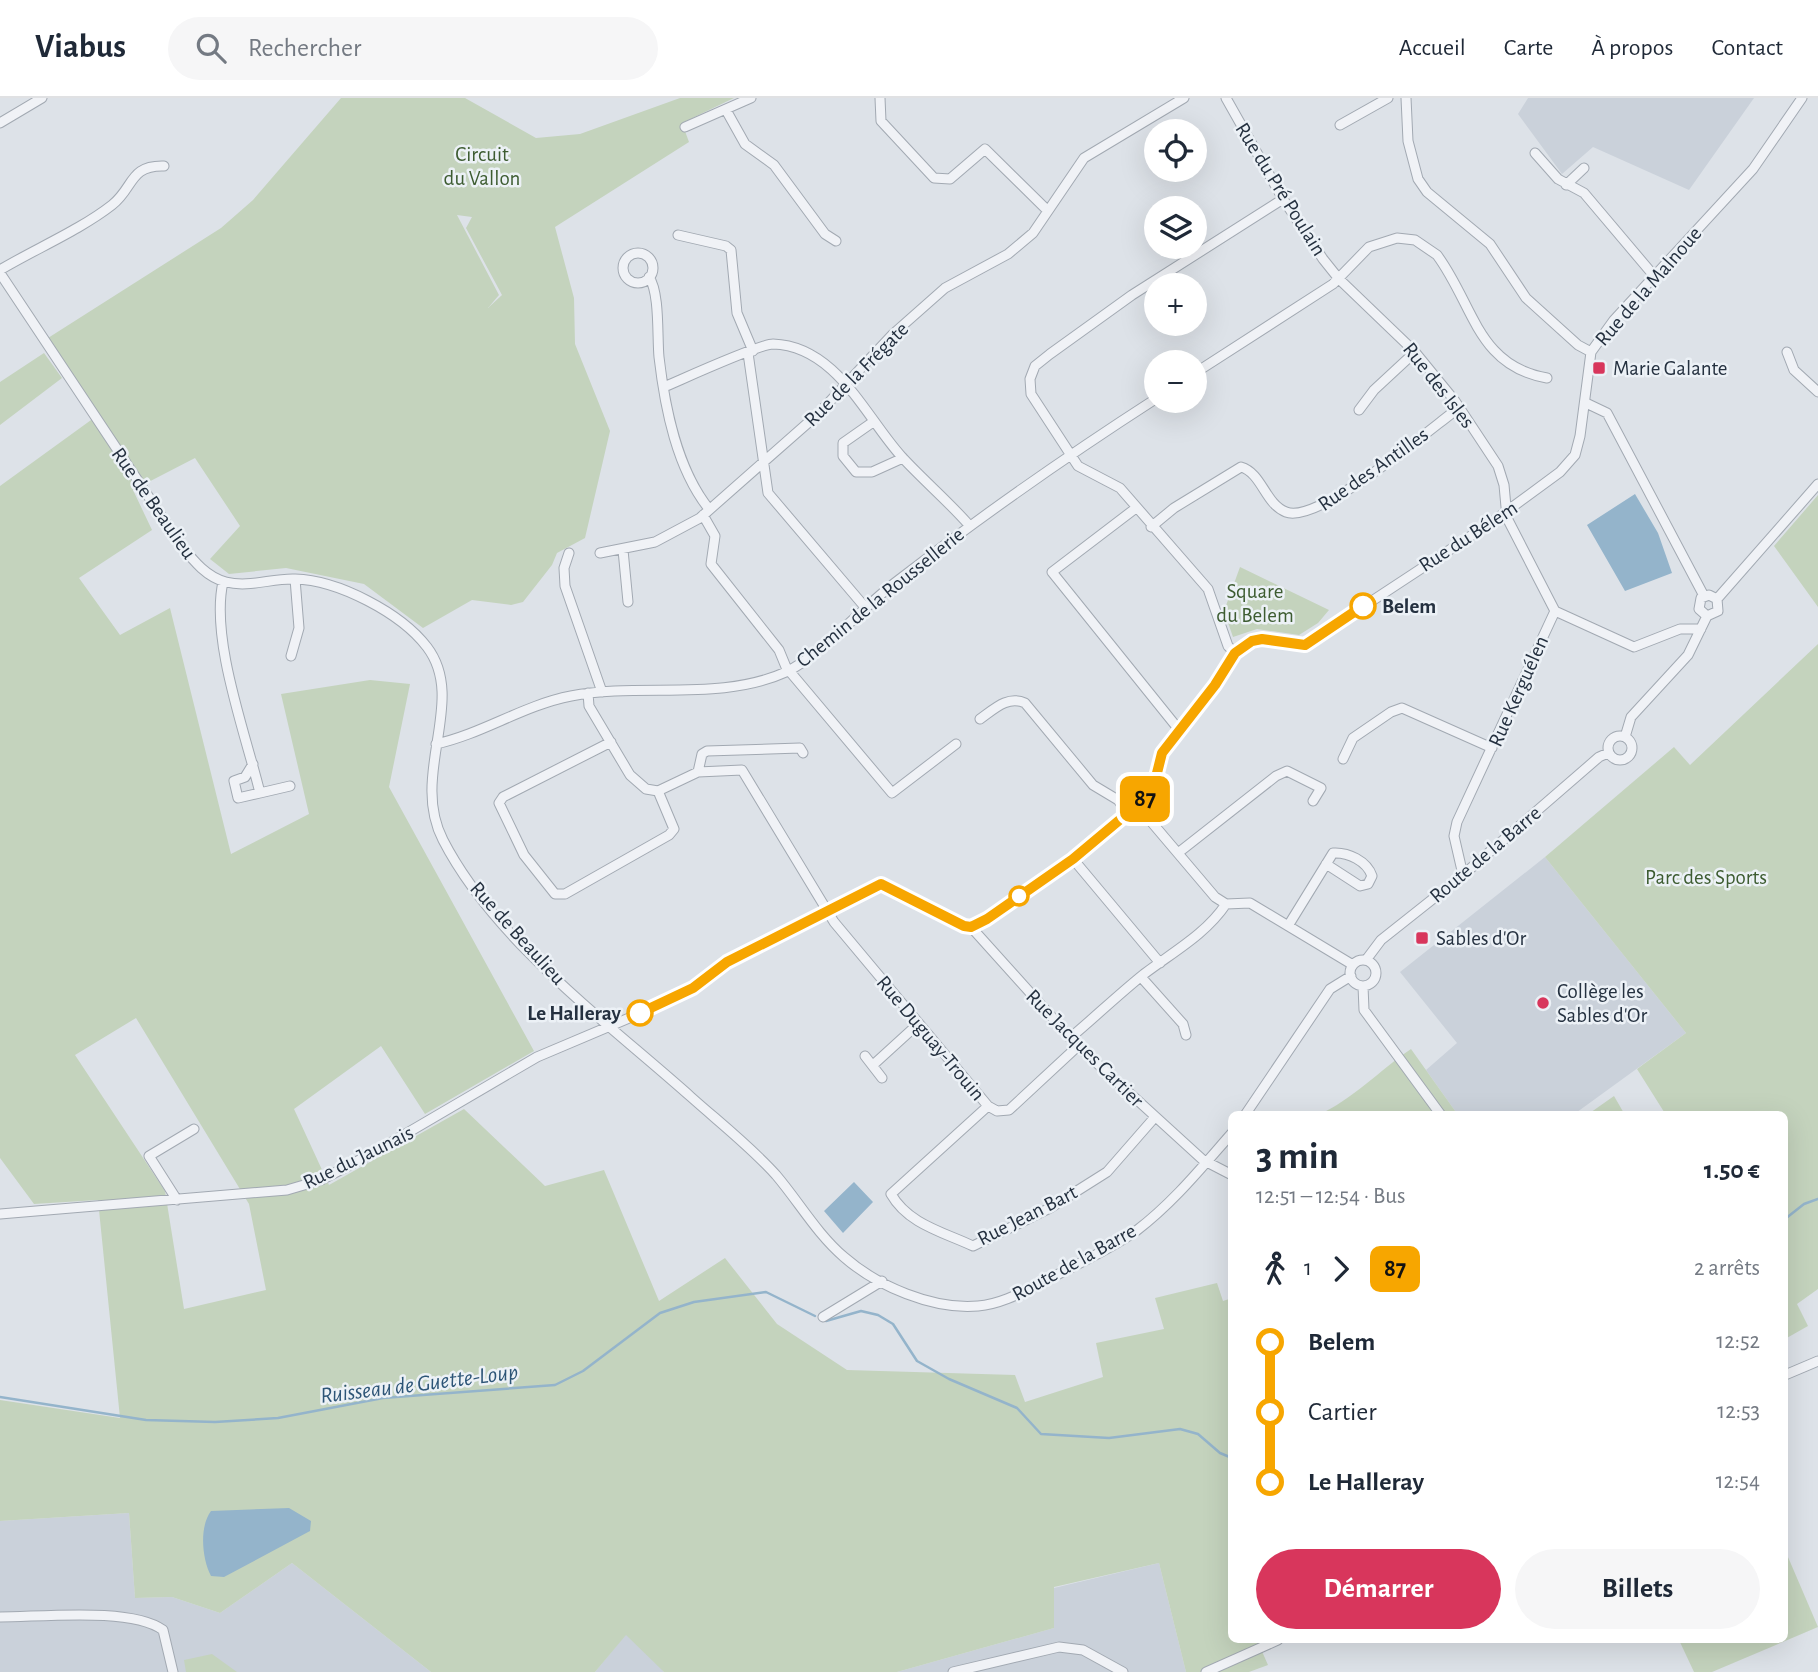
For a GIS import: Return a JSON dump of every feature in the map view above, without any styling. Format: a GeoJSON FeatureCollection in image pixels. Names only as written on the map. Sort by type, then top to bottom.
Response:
{"type":"FeatureCollection","features":[{"type":"Feature","properties":{"kind":"street"},"geometry":{"type":"LineString","coordinates":[[0,123],[42,98]]}},
{"type":"Feature","properties":{"kind":"street"},"geometry":{"type":"LineString","coordinates":[[685,127],[751,98]]}},
{"type":"Feature","properties":{"kind":"street"},"geometry":{"type":"LineString","coordinates":[[880,98],[881,121],[934,178],[950,179],[985,149],[1048,211]]}},
{"type":"Feature","properties":{"kind":"street","name":"Rue de la Frégate"},"geometry":{"type":"LineString","coordinates":[[600,553],[623,550],[679,532],[706,512],[818,414],[844,384],[945,288],[1008,254],[1033,233],[1084,158],[1184,98]]}},
{"type":"Feature","properties":{"kind":"street","name":"Rue du Pré Poulain"},"geometry":{"type":"LineString","coordinates":[[1226,98],[1283,199],[1339,279]]}},
{"type":"Feature","properties":{"kind":"street"},"geometry":{"type":"LineString","coordinates":[[1340,125],[1388,98]]}},
{"type":"Feature","properties":{"kind":"street"},"geometry":{"type":"LineString","coordinates":[[1406,98],[1408,141],[1418,179],[1427,192],[1490,244],[1526,298],[1578,345],[1591,352]]}},
{"type":"Feature","properties":{"kind":"street","name":"Rue de la Malnoue"},"geometry":{"type":"LineString","coordinates":[[1586,403],[1591,352],[1614,320],[1753,169],[1802,98]]}},
{"type":"Feature","properties":{"kind":"street"},"geometry":{"type":"LineString","coordinates":[[726,110],[745,144],[774,165],[825,234],[836,241]]}},
{"type":"Feature","properties":{"kind":"street"},"geometry":{"type":"LineString","coordinates":[[1535,153],[1566,184],[1584,193],[1655,277]]}},
{"type":"Feature","properties":{"kind":"street"},"geometry":{"type":"LineString","coordinates":[[0,272],[114,204],[134,175],[151,166],[164,166]]}},
{"type":"Feature","properties":{"kind":"street"},"geometry":{"type":"LineString","coordinates":[[1566,184],[1584,168]]}},
{"type":"Feature","properties":{"kind":"street"},"geometry":{"type":"LineString","coordinates":[[608,1026],[674,999],[727,962],[881,884],[971,927],[987,919],[1073,859],[1153,789],[1159,760],[1235,653],[1228,646],[1208,589],[1151,527],[1120,488],[1087,472],[1069,454],[1031,394],[1030,379],[1035,366],[1132,295],[1283,199]]}},
{"type":"Feature","properties":{"kind":"street"},"geometry":{"type":"LineString","coordinates":[[678,235],[726,246],[731,250],[737,313],[750,352],[768,493],[864,606]]}},
{"type":"Feature","properties":{"kind":"street"},"geometry":{"type":"LineString","coordinates":[[1207,365],[1339,279],[1369,247],[1398,238],[1426,245],[1449,271],[1493,352],[1511,368],[1547,378]]}},
{"type":"Feature","properties":{"kind":"street","name":"Rue de Beaulieu"},"geometry":{"type":"LineString","coordinates":[[0,272],[180,544],[200,568],[223,582],[250,584],[295,579],[329,584],[358,594],[407,628],[427,646],[442,680],[443,698],[430,785],[431,803],[440,835],[457,866],[530,952],[608,1026]]}},
{"type":"Feature","properties":{"kind":"street"},"geometry":{"type":"LineString","coordinates":[[649,277],[654,293],[664,387],[684,469],[715,536],[711,564],[779,650],[790,670],[892,793],[956,744]]}},
{"type":"Feature","properties":{"kind":"street","name":"Rue des Isles"},"geometry":{"type":"LineString","coordinates":[[1339,279],[1415,352],[1460,407],[1498,466],[1507,512]]}},
{"type":"Feature","properties":{"kind":"street"},"geometry":{"type":"LineString","coordinates":[[664,387],[770,344],[796,347],[819,359],[844,384],[903,458],[969,525]]}},
{"type":"Feature","properties":{"kind":"street"},"geometry":{"type":"LineString","coordinates":[[1359,410],[1374,390],[1415,352]]}},
{"type":"Feature","properties":{"kind":"street"},"geometry":{"type":"LineString","coordinates":[[1787,352],[1794,370],[1818,392]]}},
{"type":"Feature","properties":{"kind":"street"},"geometry":{"type":"LineString","coordinates":[[1586,403],[1607,413],[1704,596]]}},
{"type":"Feature","properties":{"kind":"street","name":"Rue du Bélem"},"geometry":{"type":"LineString","coordinates":[[1235,653],[1252,641],[1262,639],[1305,645],[1507,512],[1560,472],[1575,455],[1586,403]]}},
{"type":"Feature","properties":{"kind":"street","name":"Chemin de la Roussellerie"},"geometry":{"type":"LineString","coordinates":[[436,744],[548,702],[587,693],[724,687],[763,682],[790,670],[810,657],[864,606],[969,525],[1069,454],[1144,406]]}},
{"type":"Feature","properties":{"kind":"street","name":"Rue des Antilles"},"geometry":{"type":"LineString","coordinates":[[1151,527],[1174,508],[1241,467],[1253,475],[1274,506],[1289,514],[1306,514],[1325,505],[1371,474],[1460,407]]}},
{"type":"Feature","properties":{"kind":"street"},"geometry":{"type":"LineString","coordinates":[[873,422],[843,443],[843,456],[856,471],[873,472],[903,458]]}},
{"type":"Feature","properties":{"kind":"street"},"geometry":{"type":"LineString","coordinates":[[1717,599],[1712,595],[1704,596],[1698,605],[1701,612],[1707,616],[1718,611],[1717,599],[1818,484]]}},
{"type":"Feature","properties":{"kind":"street"},"geometry":{"type":"LineString","coordinates":[[1136,508],[1052,572],[1180,731]]}},
{"type":"Feature","properties":{"kind":"street","name":"Rue Kerguélen"},"geometry":{"type":"LineString","coordinates":[[1463,875],[1454,836],[1457,822],[1555,611],[1507,518],[1507,512]]}},
{"type":"Feature","properties":{"kind":"street"},"geometry":{"type":"LineString","coordinates":[[623,550],[628,602]]}},
{"type":"Feature","properties":{"kind":"street"},"geometry":{"type":"LineString","coordinates":[[569,553],[564,568],[565,586],[602,692]]}},
{"type":"Feature","properties":{"kind":"street"},"geometry":{"type":"LineString","coordinates":[[291,656],[299,628],[295,579]]}},
{"type":"Feature","properties":{"kind":"street"},"geometry":{"type":"LineString","coordinates":[[223,582],[219,600],[225,659],[260,793]]}},
{"type":"Feature","properties":{"kind":"street"},"geometry":{"type":"LineString","coordinates":[[1555,611],[1634,647],[1642,647],[1680,629],[1701,629]]}},
{"type":"Feature","properties":{"kind":"street","name":"Route de la Barre"},"geometry":{"type":"LineString","coordinates":[[1625,737],[1631,717],[1678,669],[1707,616]]}},
{"type":"Feature","properties":{"kind":"street"},"geometry":{"type":"LineString","coordinates":[[587,693],[589,706],[639,784],[658,791],[698,772],[702,754],[707,751],[800,748],[803,753]]}},
{"type":"Feature","properties":{"kind":"street"},"geometry":{"type":"LineString","coordinates":[[981,719],[1008,701],[1017,699],[1025,703],[1093,785],[1118,800],[1127,812]]}},
{"type":"Feature","properties":{"kind":"street"},"geometry":{"type":"LineString","coordinates":[[1343,759],[1353,738],[1391,712],[1402,708],[1492,748]]}},
{"type":"Feature","properties":{"kind":"street","name":"Route de la Barre"},"geometry":{"type":"LineString","coordinates":[[1625,737],[1632,747],[1628,757],[1615,760],[1608,753],[1608,745],[1612,738],[1625,737]]}},
{"type":"Feature","properties":{"kind":"street"},"geometry":{"type":"LineString","coordinates":[[611,742],[503,797],[499,803],[524,855],[555,894],[565,894],[674,829],[658,791]]}},
{"type":"Feature","properties":{"kind":"street","name":"Route de la Barre"},"geometry":{"type":"LineString","coordinates":[[1366,960],[1381,940],[1463,875],[1599,757],[1608,753]]}},
{"type":"Feature","properties":{"kind":"street"},"geometry":{"type":"LineString","coordinates":[[253,764],[245,777],[234,781],[238,798],[290,786]]}},
{"type":"Feature","properties":{"kind":"street","name":"Rue Duguay-Trouin"},"geometry":{"type":"LineString","coordinates":[[698,772],[742,770],[827,912],[988,1106],[997,1111],[1009,1110],[1078,1046]]}},
{"type":"Feature","properties":{"kind":"street"},"geometry":{"type":"LineString","coordinates":[[1178,853],[1276,776],[1287,771],[1321,788],[1313,801]]}},
{"type":"Feature","properties":{"kind":"street"},"geometry":{"type":"LineString","coordinates":[[1137,805],[1215,897],[1226,904],[1250,903],[1353,965]]}},
{"type":"Feature","properties":{"kind":"street"},"geometry":{"type":"LineString","coordinates":[[1288,926],[1326,864],[1334,853],[1345,852],[1370,868],[1372,876],[1368,884],[1360,886],[1326,864]]}},
{"type":"Feature","properties":{"kind":"street"},"geometry":{"type":"LineString","coordinates":[[1073,859],[1160,963]]}},
{"type":"Feature","properties":{"kind":"street"},"geometry":{"type":"LineString","coordinates":[[1070,1038],[1141,977],[1217,918],[1226,904]]}},
{"type":"Feature","properties":{"kind":"street","name":"Rue Jacques Cartier"},"geometry":{"type":"LineString","coordinates":[[971,927],[1078,1046],[1206,1163],[1228,1173]]}},
{"type":"Feature","properties":{"kind":"street"},"geometry":{"type":"LineString","coordinates":[[1366,960],[1375,966],[1376,974],[1372,982],[1363,986],[1355,983],[1351,976],[1353,965],[1366,960]]}},
{"type":"Feature","properties":{"kind":"street"},"geometry":{"type":"LineString","coordinates":[[1248,1111],[1330,989],[1351,976]]}},
{"type":"Feature","properties":{"kind":"street"},"geometry":{"type":"LineString","coordinates":[[1141,977],[1183,1024],[1185,1035]]}},
{"type":"Feature","properties":{"kind":"street"},"geometry":{"type":"LineString","coordinates":[[1363,986],[1364,1010],[1438,1111]]}},
{"type":"Feature","properties":{"kind":"street"},"geometry":{"type":"LineString","coordinates":[[873,1065],[918,1024]]}},
{"type":"Feature","properties":{"kind":"street","name":"Route de la Barre"},"geometry":{"type":"LineString","coordinates":[[608,1026],[775,1174],[830,1244],[847,1260],[882,1282],[915,1296],[951,1305],[975,1307],[1019,1294],[1133,1232],[1163,1208],[1228,1138]]}},
{"type":"Feature","properties":{"kind":"street","name":"Rue du Jaunais"},"geometry":{"type":"LineString","coordinates":[[0,1214],[287,1190],[321,1180],[373,1153],[537,1057],[608,1026]]}},
{"type":"Feature","properties":{"kind":"street"},"geometry":{"type":"LineString","coordinates":[[865,1056],[882,1078]]}},
{"type":"Feature","properties":{"kind":"street","name":"Rue Jean Bart"},"geometry":{"type":"LineString","coordinates":[[988,1106],[891,1194],[899,1207],[913,1219],[973,1245],[1050,1208],[1107,1172],[1155,1117]]}},
{"type":"Feature","properties":{"kind":"street"},"geometry":{"type":"LineString","coordinates":[[177,1200],[149,1156],[194,1129]]}},
{"type":"Feature","properties":{"kind":"street"},"geometry":{"type":"LineString","coordinates":[[823,1317],[882,1282]]}},
{"type":"Feature","properties":{"kind":"street"},"geometry":{"type":"LineString","coordinates":[[1788,1374],[1818,1361]]}},
{"type":"Feature","properties":{"kind":"street"},"geometry":{"type":"LineString","coordinates":[[0,1617],[124,1616],[154,1623],[163,1630],[173,1672]]}},
{"type":"Feature","properties":{"kind":"street"},"geometry":{"type":"LineString","coordinates":[[1206,1672],[1271,1643]]}},
{"type":"Feature","properties":{"kind":"street"},"geometry":{"type":"LineString","coordinates":[[953,1672],[1059,1647],[1083,1650],[1123,1672]]}},
{"type":"Feature","properties":{"kind":"shaded area"},"geometry":{"type":"Polygon","coordinates":[[[1528,98],[1754,98],[1689,190],[1593,147],[1562,174],[1518,114],[1528,98]]]}},
{"type":"Feature","properties":{"kind":"shaded area","name":"Collège les Sables d'Or"},"geometry":{"type":"Polygon","coordinates":[[[1545,857],[1686,1033],[1579,1111],[1455,1111],[1426,1070],[1457,1043],[1400,972],[1545,857]]]}},
{"type":"Feature","properties":{"kind":"shaded area"},"geometry":{"type":"Polygon","coordinates":[[[129,1513],[135,1598],[172,1597],[220,1613],[292,1563],[431,1672],[0,1672],[0,1521],[129,1513]]]}},
{"type":"Feature","properties":{"kind":"shaded area"},"geometry":{"type":"Polygon","coordinates":[[[1159,1563],[1186,1672],[897,1672],[1054,1628],[1054,1588],[1159,1563]]]}},
{"type":"Feature","properties":{"kind":"shaded area"},"geometry":{"type":"Polygon","coordinates":[[[626,1634],[659,1665],[664,1672],[595,1672],[626,1634]]]}},
{"type":"Feature","properties":{"kind":"green space","name":"Circuit du Vallon"},"geometry":{"type":"Polygon","coordinates":[[[341,98],[465,98],[536,138],[580,134],[680,98],[734,98],[682,123],[689,142],[555,227],[574,298],[575,344],[610,431],[585,538],[557,553],[552,565],[523,602],[511,605],[472,600],[423,628],[364,584],[286,568],[229,574],[210,559],[240,526],[195,458],[133,490],[152,530],[79,578],[120,635],[170,608],[231,854],[309,814],[281,694],[370,680],[410,684],[389,787],[534,1051],[425,1114],[381,1046],[294,1109],[329,1185],[464,1109],[545,1186],[604,1170],[659,1301],[725,1258],[777,1324],[847,1370],[1015,1375],[1025,1402],[1103,1377],[1096,1343],[1164,1329],[1155,1298],[1217,1283],[1223,1301],[1228,1299],[1228,1643],[1258,1643],[1268,1665],[1249,1672],[1186,1672],[1159,1563],[1054,1587],[1054,1628],[897,1672],[664,1672],[626,1635],[595,1672],[431,1672],[292,1563],[220,1613],[172,1597],[135,1598],[129,1513],[0,1521],[0,1400],[120,1418],[98,1200],[34,1204],[0,1158],[0,486],[98,415],[48,338],[221,228],[253,200],[341,98]],[[457,215],[499,295],[488,308],[502,295],[466,228],[472,217],[457,215]],[[136,1018],[75,1055],[165,1191],[184,1309],[266,1290],[249,1204],[136,1018]]]}},
{"type":"Feature","properties":{"kind":"green space"},"geometry":{"type":"Polygon","coordinates":[[[44,353],[62,378],[0,425],[0,382],[44,353]]]}},
{"type":"Feature","properties":{"kind":"green space"},"geometry":{"type":"Polygon","coordinates":[[[1818,495],[1818,607],[1774,546],[1818,495]]]}},
{"type":"Feature","properties":{"kind":"green space","name":"Square du Belem"},"geometry":{"type":"Polygon","coordinates":[[[1240,567],[1329,610],[1318,623],[1299,635],[1257,629],[1233,637],[1224,611],[1240,567]]]}},
{"type":"Feature","properties":{"kind":"green space","name":"Parc des Sports"},"geometry":{"type":"Polygon","coordinates":[[[1818,644],[1818,1289],[1797,1304],[1808,1326],[1788,1337],[1788,1111],[1663,1111],[1637,1069],[1686,1033],[1545,857],[1674,747],[1690,765],[1818,644]]]}},
{"type":"Feature","properties":{"kind":"green space"},"geometry":{"type":"Polygon","coordinates":[[[1411,1049],[1455,1111],[1326,1111],[1354,1093],[1411,1049]]]}},
{"type":"Feature","properties":{"kind":"green space"},"geometry":{"type":"Polygon","coordinates":[[[1614,1096],[1623,1111],[1593,1111],[1614,1096]]]}},
{"type":"Feature","properties":{"kind":"green space"},"geometry":{"type":"Polygon","coordinates":[[[1788,1557],[1818,1627],[1788,1640],[1788,1557]]]}},
{"type":"Feature","properties":{"kind":"green space"},"geometry":{"type":"Polygon","coordinates":[[[1680,1643],[1780,1643],[1712,1672],[1694,1672],[1680,1643]]]}},
{"type":"Feature","properties":{"kind":"green space"},"geometry":{"type":"Polygon","coordinates":[[[212,1654],[237,1672],[186,1672],[184,1660],[212,1654]]]}},
{"type":"Feature","properties":{"kind":"water"},"geometry":{"type":"Polygon","coordinates":[[[1635,494],[1658,533],[1672,573],[1625,591],[1587,525],[1635,494]]]}},
{"type":"Feature","properties":{"kind":"water"},"geometry":{"type":"Polygon","coordinates":[[[854,1182],[873,1202],[843,1233],[824,1211],[854,1182]]]}},
{"type":"Feature","properties":{"kind":"water"},"geometry":{"type":"Polygon","coordinates":[[[289,1508],[311,1521],[310,1531],[224,1577],[211,1576],[206,1561],[203,1534],[211,1511],[289,1508]]]}},
{"type":"Feature","properties":{"kind":"waterway","name":"Ruisseau de Guette-Loup"},"geometry":{"type":"LineString","coordinates":[[1788,1217],[1804,1204],[1818,1199]]}},
{"type":"Feature","properties":{"kind":"waterway","name":"Ruisseau de Guette-Loup"},"geometry":{"type":"LineString","coordinates":[[0,1397],[146,1420],[215,1422],[278,1418],[383,1398],[555,1385],[583,1371],[660,1313],[694,1302],[766,1292],[815,1316]]}},
{"type":"Feature","properties":{"kind":"waterway","name":"Ruisseau de Guette-Loup"},"geometry":{"type":"LineString","coordinates":[[826,1321],[861,1311],[878,1315],[893,1324],[917,1361],[949,1379],[1017,1408],[1041,1434],[1109,1438],[1180,1429],[1198,1434],[1220,1453],[1228,1456]]}},
{"type":"Feature","properties":{"kind":"bus line","name":"87"},"geometry":{"type":"LineString","coordinates":[[640,1013],[693,988],[727,962],[881,884],[904,893],[964,926],[971,927],[987,919],[1073,859],[1147,797],[1153,789],[1162,753],[1215,685],[1227,662],[1243,646],[1262,639],[1305,645],[1363,606]]}},
{"type":"Feature","properties":{"kind":"place","name":"Marie Galante"},"geometry":{"type":"Point","coordinates":[1599,368]}},
{"type":"Feature","properties":{"kind":"place","name":"Belem"},"geometry":{"type":"Point","coordinates":[1363,606]}},
{"type":"Feature","properties":{"kind":"place","name":"Sables d'Or"},"geometry":{"type":"Point","coordinates":[1422,938]}},
{"type":"Feature","properties":{"kind":"place","name":"Collège les Sables d'Or"},"geometry":{"type":"Point","coordinates":[1543,1003]}},
{"type":"Feature","properties":{"kind":"place","name":"Le Halleray"},"geometry":{"type":"Point","coordinates":[640,1013]}}]}
